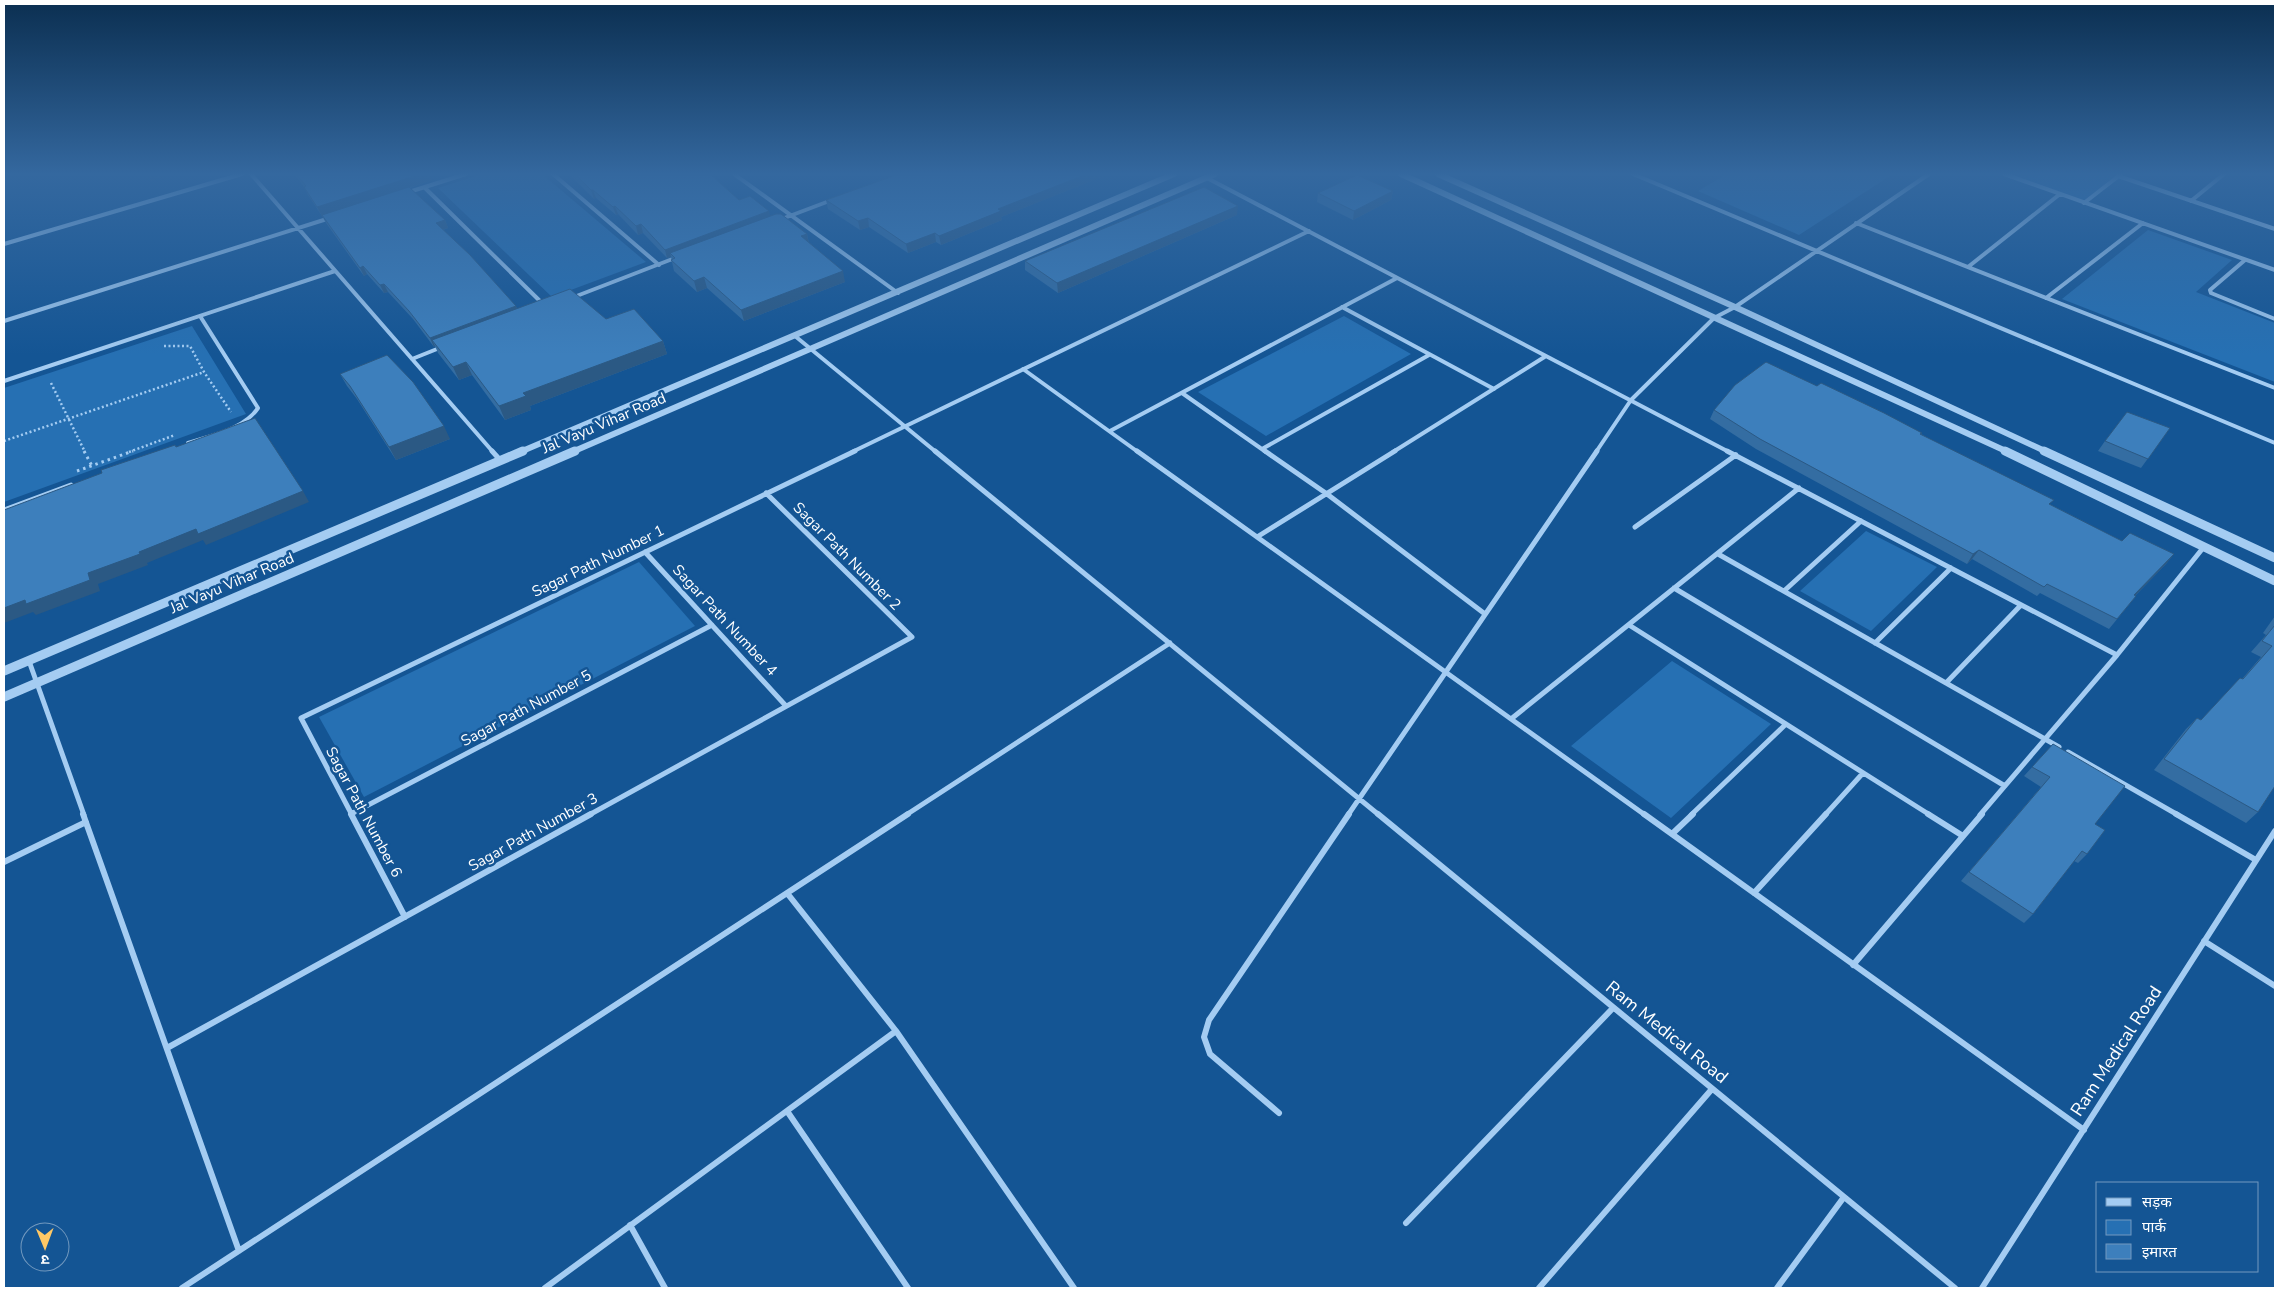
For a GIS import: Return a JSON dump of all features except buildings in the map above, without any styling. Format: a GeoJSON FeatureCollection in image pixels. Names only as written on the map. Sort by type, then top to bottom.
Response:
{"type":"FeatureCollection","features":[{"type":"Feature","properties":{"kind":"street"},"geometry":{"type":"LineString","coordinates":[[4,244],[37,234]]}},
{"type":"Feature","properties":{"kind":"street"},"geometry":{"type":"LineString","coordinates":[[4,321],[277,234]]}},
{"type":"Feature","properties":{"kind":"street"},"geometry":{"type":"LineString","coordinates":[[303,234],[501,461]]}},
{"type":"Feature","properties":{"kind":"street"},"geometry":{"type":"LineString","coordinates":[[472,234],[547,308],[538,311]]}},
{"type":"Feature","properties":{"kind":"street"},"geometry":{"type":"LineString","coordinates":[[623,234],[659,265]]}},
{"type":"Feature","properties":{"kind":"street"},"geometry":{"type":"LineString","coordinates":[[816,234],[898,292]]}},
{"type":"Feature","properties":{"kind":"street","name":"Jal Vayu Vihar Road"},"geometry":{"type":"LineString","coordinates":[[4,671],[1033,234]]}},
{"type":"Feature","properties":{"kind":"street","name":"Jal Vayu Vihar Road"},"geometry":{"type":"LineString","coordinates":[[4,697],[1077,234]]}},
{"type":"Feature","properties":{"kind":"street","name":"Sagar Path Number 1"},"geometry":{"type":"LineString","coordinates":[[301,718],[1302,234]]}},
{"type":"Feature","properties":{"kind":"street"},"geometry":{"type":"LineString","coordinates":[[1315,234],[2117,655]]}},
{"type":"Feature","properties":{"kind":"street"},"geometry":{"type":"LineString","coordinates":[[1532,234],[1998,447],[2203,548],[2275,581]]}},
{"type":"Feature","properties":{"kind":"street"},"geometry":{"type":"LineString","coordinates":[[1572,234],[1735,307],[2275,558]]}},
{"type":"Feature","properties":{"kind":"street"},"geometry":{"type":"LineString","coordinates":[[1776,234],[2275,443]]}},
{"type":"Feature","properties":{"kind":"street"},"geometry":{"type":"LineString","coordinates":[[1279,1113],[1210,1054],[1204,1037],[1209,1020],[1631,400],[1714,318],[1735,307],[1839,234]]}},
{"type":"Feature","properties":{"kind":"street"},"geometry":{"type":"LineString","coordinates":[[1885,234],[2275,388]]}},
{"type":"Feature","properties":{"kind":"street"},"geometry":{"type":"LineString","coordinates":[[1968,267],[2009,234]]}},
{"type":"Feature","properties":{"kind":"street"},"geometry":{"type":"LineString","coordinates":[[2046,298],[2130,234]]}},
{"type":"Feature","properties":{"kind":"street"},"geometry":{"type":"LineString","coordinates":[[2172,234],[2275,270]]}},
{"type":"Feature","properties":{"kind":"street"},"geometry":{"type":"LineString","coordinates":[[566,300],[676,258]]}},
{"type":"Feature","properties":{"kind":"street"},"geometry":{"type":"LineString","coordinates":[[2245,260],[2210,290],[2211,293],[2275,319]]}},
{"type":"Feature","properties":{"kind":"street"},"geometry":{"type":"LineString","coordinates":[[4,381],[335,271]]}},
{"type":"Feature","properties":{"kind":"street"},"geometry":{"type":"LineString","coordinates":[[1110,431],[1398,278]]}},
{"type":"Feature","properties":{"kind":"street"},"geometry":{"type":"LineString","coordinates":[[1342,307],[1494,389]]}},
{"type":"Feature","properties":{"kind":"street"},"geometry":{"type":"LineString","coordinates":[[181,445],[247,421],[256,415],[258,408],[200,316]]}},
{"type":"Feature","properties":{"kind":"street","name":"Ram Medical Road"},"geometry":{"type":"LineString","coordinates":[[795,336],[1955,1288]]}},
{"type":"Feature","properties":{"kind":"street"},"geometry":{"type":"LineString","coordinates":[[412,358],[448,345]]}},
{"type":"Feature","properties":{"kind":"street"},"geometry":{"type":"LineString","coordinates":[[1262,449],[1429,355]]}},
{"type":"Feature","properties":{"kind":"street"},"geometry":{"type":"LineString","coordinates":[[1257,537],[1546,356]]}},
{"type":"Feature","properties":{"kind":"street"},"geometry":{"type":"LineString","coordinates":[[1023,369],[2084,1130]]}},
{"type":"Feature","properties":{"kind":"street"},"geometry":{"type":"LineString","coordinates":[[1182,393],[1327,494],[1485,614]]}},
{"type":"Feature","properties":{"kind":"street"},"geometry":{"type":"LineString","coordinates":[[1635,527],[1736,455]]}},
{"type":"Feature","properties":{"kind":"street"},"geometry":{"type":"LineString","coordinates":[[4,510],[78,482]]}},
{"type":"Feature","properties":{"kind":"street"},"geometry":{"type":"LineString","coordinates":[[1511,719],[1799,488]]}},
{"type":"Feature","properties":{"kind":"street","name":"Sagar Path Number 2"},"geometry":{"type":"LineString","coordinates":[[766,494],[912,637]]}},
{"type":"Feature","properties":{"kind":"street"},"geometry":{"type":"LineString","coordinates":[[1784,591],[1861,521]]}},
{"type":"Feature","properties":{"kind":"street"},"geometry":{"type":"LineString","coordinates":[[1853,965],[2117,655],[2203,548]]}},
{"type":"Feature","properties":{"kind":"street","name":"Sagar Path Number 4"},"geometry":{"type":"LineString","coordinates":[[645,552],[786,706]]}},
{"type":"Feature","properties":{"kind":"street"},"geometry":{"type":"LineString","coordinates":[[1718,554],[2256,860]]}},
{"type":"Feature","properties":{"kind":"street"},"geometry":{"type":"LineString","coordinates":[[1875,643],[1951,568]]}},
{"type":"Feature","properties":{"kind":"street"},"geometry":{"type":"LineString","coordinates":[[1674,588],[2005,786]]}},
{"type":"Feature","properties":{"kind":"street"},"geometry":{"type":"LineString","coordinates":[[1946,683],[2021,605]]}},
{"type":"Feature","properties":{"kind":"street","name":"Sagar Path Number 5"},"geometry":{"type":"LineString","coordinates":[[351,814],[712,625]]}},
{"type":"Feature","properties":{"kind":"street"},"geometry":{"type":"LineString","coordinates":[[1629,625],[1963,836]]}},
{"type":"Feature","properties":{"kind":"street","name":"Sagar Path Number 3"},"geometry":{"type":"LineString","coordinates":[[167,1048],[912,637]]}},
{"type":"Feature","properties":{"kind":"street"},"geometry":{"type":"LineString","coordinates":[[182,1288],[1170,644]]}},
{"type":"Feature","properties":{"kind":"street"},"geometry":{"type":"LineString","coordinates":[[29,661],[240,1251]]}},
{"type":"Feature","properties":{"kind":"street","name":"Sagar Path Number 6"},"geometry":{"type":"LineString","coordinates":[[301,718],[405,917]]}},
{"type":"Feature","properties":{"kind":"street"},"geometry":{"type":"LineString","coordinates":[[1672,834],[1786,724]]}},
{"type":"Feature","properties":{"kind":"street"},"geometry":{"type":"LineString","coordinates":[[1754,893],[1863,773]]}},
{"type":"Feature","properties":{"kind":"street"},"geometry":{"type":"LineString","coordinates":[[4,862],[86,822]]}},
{"type":"Feature","properties":{"kind":"street","name":"Ram Medical Road"},"geometry":{"type":"LineString","coordinates":[[1982,1288],[2275,830]]}},
{"type":"Feature","properties":{"kind":"street"},"geometry":{"type":"LineString","coordinates":[[787,893],[896,1031],[1074,1288]]}},
{"type":"Feature","properties":{"kind":"street"},"geometry":{"type":"LineString","coordinates":[[2204,941],[2275,986]]}},
{"type":"Feature","properties":{"kind":"street"},"geometry":{"type":"LineString","coordinates":[[1406,1223],[1613,1008]]}},
{"type":"Feature","properties":{"kind":"street"},"geometry":{"type":"LineString","coordinates":[[545,1288],[896,1031]]}},
{"type":"Feature","properties":{"kind":"street"},"geometry":{"type":"LineString","coordinates":[[1539,1288],[1712,1089]]}},
{"type":"Feature","properties":{"kind":"street"},"geometry":{"type":"LineString","coordinates":[[787,1111],[908,1288]]}},
{"type":"Feature","properties":{"kind":"street"},"geometry":{"type":"LineString","coordinates":[[1777,1288],[1844,1197]]}},
{"type":"Feature","properties":{"kind":"street"},"geometry":{"type":"LineString","coordinates":[[630,1225],[665,1288]]}},
{"type":"Feature","properties":{"kind":"path"},"geometry":{"type":"LineString","coordinates":[[155,346],[190,346],[204,372],[232,414],[223,417]]}},
{"type":"Feature","properties":{"kind":"path"},"geometry":{"type":"LineString","coordinates":[[4,440],[204,372]]}},
{"type":"Feature","properties":{"kind":"path"},"geometry":{"type":"LineString","coordinates":[[59,380],[51,383],[92,466]]}},
{"type":"Feature","properties":{"kind":"path"},"geometry":{"type":"LineString","coordinates":[[74,472],[176,434]]}},
{"type":"Feature","properties":{"kind":"green space"},"geometry":{"type":"Polygon","coordinates":[[[486,234],[613,234],[646,262],[552,297],[486,234]]]}},
{"type":"Feature","properties":{"kind":"green space"},"geometry":{"type":"Polygon","coordinates":[[[2143,234],[2160,234],[2232,260],[2196,292],[2275,323],[2275,382],[2062,299],[2143,234]]]}},
{"type":"Feature","properties":{"kind":"green space"},"geometry":{"type":"Polygon","coordinates":[[[1344,316],[1411,354],[1266,436],[1198,392],[1344,316]]]}},
{"type":"Feature","properties":{"kind":"green space"},"geometry":{"type":"Polygon","coordinates":[[[192,326],[246,414],[4,502],[4,388],[192,326]]]}},
{"type":"Feature","properties":{"kind":"green space"},"geometry":{"type":"Polygon","coordinates":[[[1866,531],[1937,567],[1871,631],[1800,591],[1866,531]]]}},
{"type":"Feature","properties":{"kind":"green space"},"geometry":{"type":"Polygon","coordinates":[[[639,562],[695,626],[364,797],[319,717],[639,562]]]}},
{"type":"Feature","properties":{"kind":"green space"},"geometry":{"type":"Polygon","coordinates":[[[1672,661],[1771,724],[1671,818],[1571,746],[1672,661]]]}}]}
